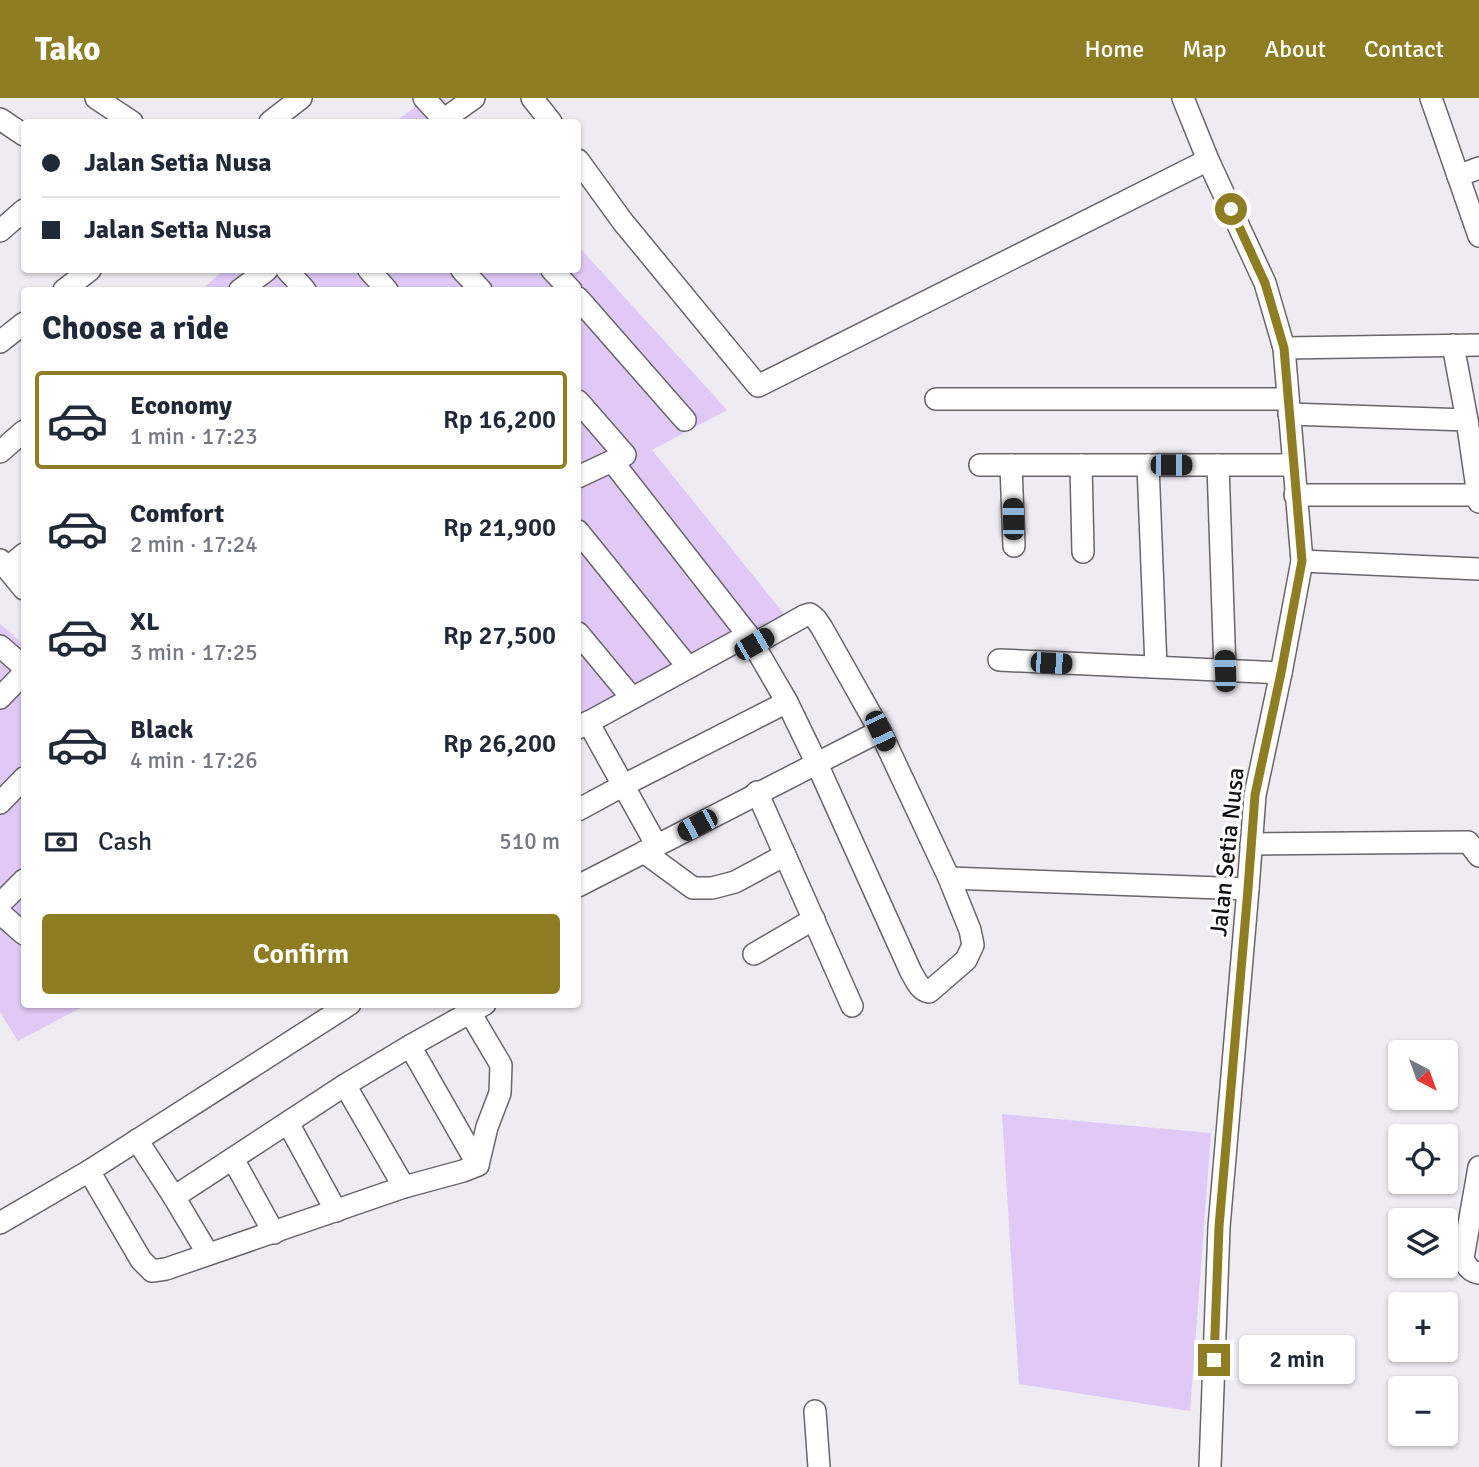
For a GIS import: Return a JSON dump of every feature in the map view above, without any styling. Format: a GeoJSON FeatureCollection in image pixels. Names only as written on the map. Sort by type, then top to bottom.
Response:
{"type":"FeatureCollection","features":[{"type":"Feature","properties":{"kind":"street"},"geometry":{"type":"LineString","coordinates":[[96,98],[126,119]]}},
{"type":"Feature","properties":{"kind":"street"},"geometry":{"type":"LineString","coordinates":[[274,119],[301,98]]}},
{"type":"Feature","properties":{"kind":"street"},"geometry":{"type":"LineString","coordinates":[[424,98],[443,119]]}},
{"type":"Feature","properties":{"kind":"street"},"geometry":{"type":"LineString","coordinates":[[448,119],[474,98]]}},
{"type":"Feature","properties":{"kind":"street"},"geometry":{"type":"LineString","coordinates":[[532,98],[547,119]]}},
{"type":"Feature","properties":{"kind":"street","name":"Jalan Setia Nusa"},"geometry":{"type":"LineString","coordinates":[[1183,98],[1208,160],[1265,283],[1284,348],[1302,561],[1255,795],[1219,1227],[1210,1467]]}},
{"type":"Feature","properties":{"kind":"street"},"geometry":{"type":"LineString","coordinates":[[1431,98],[1479,236]]}},
{"type":"Feature","properties":{"kind":"street"},"geometry":{"type":"LineString","coordinates":[[0,120],[21,133]]}},
{"type":"Feature","properties":{"kind":"street"},"geometry":{"type":"LineString","coordinates":[[581,164],[623,222],[758,386],[1208,160]]}},
{"type":"Feature","properties":{"kind":"street"},"geometry":{"type":"LineString","coordinates":[[1458,176],[1479,168]]}},
{"type":"Feature","properties":{"kind":"street"},"geometry":{"type":"LineString","coordinates":[[68,287],[86,273]]}},
{"type":"Feature","properties":{"kind":"street"},"geometry":{"type":"LineString","coordinates":[[244,287],[263,273]]}},
{"type":"Feature","properties":{"kind":"street"},"geometry":{"type":"LineString","coordinates":[[290,273],[302,287]]}},
{"type":"Feature","properties":{"kind":"street"},"geometry":{"type":"LineString","coordinates":[[372,273],[384,287]]}},
{"type":"Feature","properties":{"kind":"street"},"geometry":{"type":"LineString","coordinates":[[465,273],[478,287]]}},
{"type":"Feature","properties":{"kind":"street"},"geometry":{"type":"LineString","coordinates":[[581,301],[685,420]]}},
{"type":"Feature","properties":{"kind":"street"},"geometry":{"type":"LineString","coordinates":[[0,342],[21,325]]}},
{"type":"Feature","properties":{"kind":"street"},"geometry":{"type":"LineString","coordinates":[[1453,345],[1479,502]]}},
{"type":"Feature","properties":{"kind":"street"},"geometry":{"type":"LineString","coordinates":[[1284,348],[1479,345]]}},
{"type":"Feature","properties":{"kind":"street"},"geometry":{"type":"LineString","coordinates":[[936,399],[1288,407],[1467,420]]}},
{"type":"Feature","properties":{"kind":"street"},"geometry":{"type":"LineString","coordinates":[[581,404],[625,455]]}},
{"type":"Feature","properties":{"kind":"street"},"geometry":{"type":"LineString","coordinates":[[0,452],[21,434]]}},
{"type":"Feature","properties":{"kind":"street"},"geometry":{"type":"LineString","coordinates":[[581,476],[612,461],[751,639],[787,702],[919,986],[929,992],[966,960],[973,944],[949,878],[880,731],[822,628],[810,614],[751,639],[688,667],[583,725],[624,785],[650,849],[693,888],[712,888],[735,881],[785,855]]}},
{"type":"Feature","properties":{"kind":"street"},"geometry":{"type":"LineString","coordinates":[[980,465],[1293,465]]}},
{"type":"Feature","properties":{"kind":"street"},"geometry":{"type":"LineString","coordinates":[[1011,465],[1014,546]]}},
{"type":"Feature","properties":{"kind":"street"},"geometry":{"type":"LineString","coordinates":[[1081,465],[1083,552]]}},
{"type":"Feature","properties":{"kind":"street"},"geometry":{"type":"LineString","coordinates":[[1148,465],[1156,667]]}},
{"type":"Feature","properties":{"kind":"street"},"geometry":{"type":"LineString","coordinates":[[1218,465],[1225,671]]}},
{"type":"Feature","properties":{"kind":"street"},"geometry":{"type":"LineString","coordinates":[[1295,495],[1478,495]]}},
{"type":"Feature","properties":{"kind":"street"},"geometry":{"type":"LineString","coordinates":[[581,535],[688,667]]}},
{"type":"Feature","properties":{"kind":"street"},"geometry":{"type":"LineString","coordinates":[[21,555],[3,564],[21,585]]}},
{"type":"Feature","properties":{"kind":"street"},"geometry":{"type":"LineString","coordinates":[[1302,561],[1479,569]]}},
{"type":"Feature","properties":{"kind":"street"},"geometry":{"type":"LineString","coordinates":[[581,637],[632,698]]}},
{"type":"Feature","properties":{"kind":"street"},"geometry":{"type":"LineString","coordinates":[[0,646],[21,664]]}},
{"type":"Feature","properties":{"kind":"street"},"geometry":{"type":"LineString","coordinates":[[999,660],[1281,673]]}},
{"type":"Feature","properties":{"kind":"street"},"geometry":{"type":"LineString","coordinates":[[0,698],[21,676]]}},
{"type":"Feature","properties":{"kind":"street"},"geometry":{"type":"LineString","coordinates":[[581,808],[787,702]]}},
{"type":"Feature","properties":{"kind":"street"},"geometry":{"type":"LineString","coordinates":[[581,884],[880,731]]}},
{"type":"Feature","properties":{"kind":"street"},"geometry":{"type":"LineString","coordinates":[[0,803],[21,781]]}},
{"type":"Feature","properties":{"kind":"street"},"geometry":{"type":"LineString","coordinates":[[757,792],[852,1006]]}},
{"type":"Feature","properties":{"kind":"street"},"geometry":{"type":"LineString","coordinates":[[1251,844],[1468,842],[1479,856]]}},
{"type":"Feature","properties":{"kind":"street"},"geometry":{"type":"LineString","coordinates":[[949,878],[1248,889]]}},
{"type":"Feature","properties":{"kind":"street"},"geometry":{"type":"LineString","coordinates":[[0,904],[21,883]]}},
{"type":"Feature","properties":{"kind":"street"},"geometry":{"type":"LineString","coordinates":[[0,913],[21,931]]}},
{"type":"Feature","properties":{"kind":"street"},"geometry":{"type":"LineString","coordinates":[[754,954],[814,919]]}},
{"type":"Feature","properties":{"kind":"street"},"geometry":{"type":"LineString","coordinates":[[0,1223],[89,1171],[345,1008]]}},
{"type":"Feature","properties":{"kind":"street"},"geometry":{"type":"LineString","coordinates":[[174,1197],[345,1085],[471,1008]]}},
{"type":"Feature","properties":{"kind":"street"},"geometry":{"type":"LineString","coordinates":[[89,1171],[141,1260],[152,1271],[166,1269],[274,1233],[404,1186],[463,1171],[478,1164],[500,1093],[500,1065],[473,1008]]}},
{"type":"Feature","properties":{"kind":"street"},"geometry":{"type":"LineString","coordinates":[[410,1046],[478,1164]]}},
{"type":"Feature","properties":{"kind":"street"},"geometry":{"type":"LineString","coordinates":[[345,1085],[404,1186]]}},
{"type":"Feature","properties":{"kind":"street"},"geometry":{"type":"LineString","coordinates":[[288,1123],[336,1211]]}},
{"type":"Feature","properties":{"kind":"street"},"geometry":{"type":"LineString","coordinates":[[137,1140],[208,1254]]}},
{"type":"Feature","properties":{"kind":"street"},"geometry":{"type":"LineString","coordinates":[[233,1159],[274,1233]]}},
{"type":"Feature","properties":{"kind":"street"},"geometry":{"type":"LineString","coordinates":[[1479,1167],[1476,1201],[1463,1258],[1467,1268],[1479,1273]]}},
{"type":"Feature","properties":{"kind":"street"},"geometry":{"type":"LineString","coordinates":[[815,1411],[819,1467]]}},
{"type":"Feature","properties":{"kind":"shaded area"},"geometry":{"type":"Polygon","coordinates":[[[427,98],[443,98],[462,119],[399,119],[427,98]]]}},
{"type":"Feature","properties":{"kind":"shaded area"},"geometry":{"type":"Polygon","coordinates":[[[581,249],[727,410],[652,450],[793,625],[581,739],[581,287],[204,287],[221,273],[581,273],[581,249]]]}},
{"type":"Feature","properties":{"kind":"shaded area"},"geometry":{"type":"Polygon","coordinates":[[[0,624],[21,642],[21,1008],[80,1008],[18,1041],[0,1012],[0,624]]]}},
{"type":"Feature","properties":{"kind":"shaded area"},"geometry":{"type":"Polygon","coordinates":[[[1002,1114],[1211,1133],[1190,1411],[1019,1384],[1002,1114]]]}},
{"type":"Feature","properties":{"kind":"route"},"geometry":{"type":"LineString","coordinates":[[1214,1360],[1219,1227],[1255,795],[1302,561],[1284,348],[1265,283],[1231,209]]}}]}
